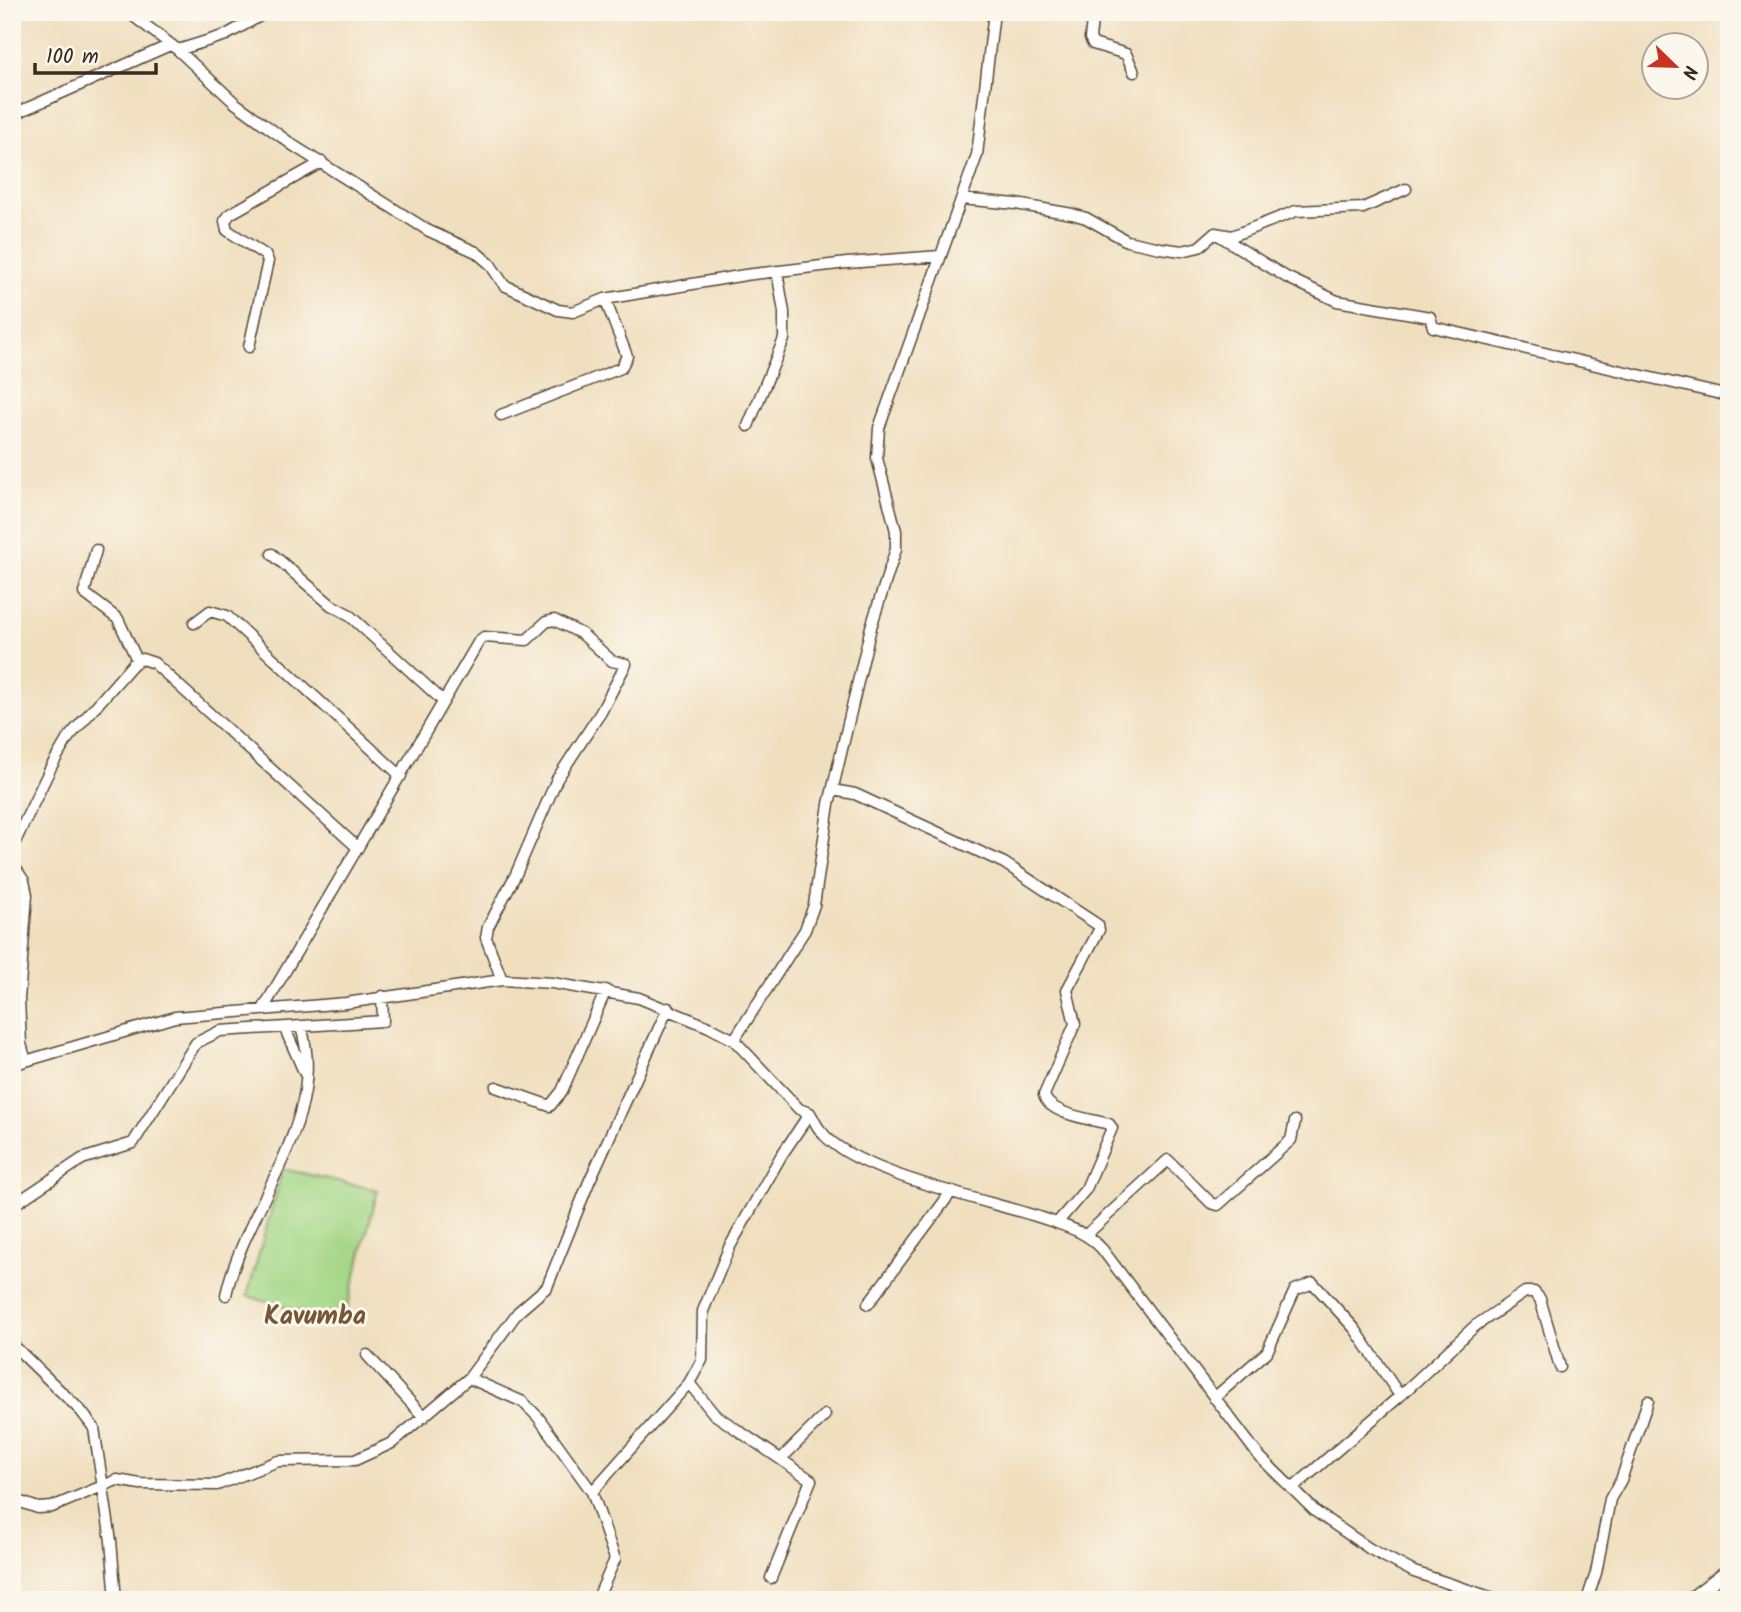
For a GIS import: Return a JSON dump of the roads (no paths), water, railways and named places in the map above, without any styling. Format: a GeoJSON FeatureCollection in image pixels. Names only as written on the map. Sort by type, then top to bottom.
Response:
{"type":"FeatureCollection","features":[{"type":"Feature","properties":{"kind":"main road"},"geometry":{"type":"LineString","coordinates":[[1689,1600],[1729,1569]]}},
{"type":"Feature","properties":{"kind":"street"},"geometry":{"type":"LineString","coordinates":[[128,12],[174,48],[235,103],[429,231],[476,252],[490,264],[504,285],[540,303],[573,312],[606,299],[777,271],[940,256]]}},
{"type":"Feature","properties":{"kind":"street"},"geometry":{"type":"LineString","coordinates":[[12,115],[174,48],[226,35],[267,12]]}},
{"type":"Feature","properties":{"kind":"street"},"geometry":{"type":"LineString","coordinates":[[734,1040],[805,930],[814,905],[833,790],[871,627],[896,549],[896,531],[876,443],[980,138],[994,12]]}},
{"type":"Feature","properties":{"kind":"street"},"geometry":{"type":"LineString","coordinates":[[1093,12],[1090,38],[1093,44],[1126,54],[1134,72]]}},
{"type":"Feature","properties":{"kind":"street"},"geometry":{"type":"LineString","coordinates":[[249,347],[268,261],[265,255],[227,230],[225,220],[230,214],[322,162]]}},
{"type":"Feature","properties":{"kind":"street"},"geometry":{"type":"LineString","coordinates":[[1214,233],[1232,236],[1296,211],[1363,208],[1406,189]]}},
{"type":"Feature","properties":{"kind":"street"},"geometry":{"type":"LineString","coordinates":[[961,199],[1016,204],[1072,214],[1086,218],[1127,241],[1182,251],[1199,247],[1214,233]]}},
{"type":"Feature","properties":{"kind":"street"},"geometry":{"type":"LineString","coordinates":[[1214,233],[1286,277],[1337,301],[1430,317],[1433,327],[1729,396]]}},
{"type":"Feature","properties":{"kind":"street"},"geometry":{"type":"LineString","coordinates":[[748,426],[786,327],[777,271]]}},
{"type":"Feature","properties":{"kind":"street"},"geometry":{"type":"LineString","coordinates":[[501,415],[621,368],[626,356],[606,299]]}},
{"type":"Feature","properties":{"kind":"street"},"geometry":{"type":"LineString","coordinates":[[96,550],[84,593],[118,619],[137,660]]}},
{"type":"Feature","properties":{"kind":"street"},"geometry":{"type":"LineString","coordinates":[[272,554],[331,605],[348,614],[443,701]]}},
{"type":"Feature","properties":{"kind":"street"},"geometry":{"type":"LineString","coordinates":[[194,623],[210,611],[227,616],[401,776]]}},
{"type":"Feature","properties":{"kind":"street"},"geometry":{"type":"LineString","coordinates":[[263,1009],[443,701],[484,637],[527,640],[550,620],[582,634],[612,661],[626,664],[601,712],[557,779],[516,874],[488,927],[486,938],[502,980]]}},
{"type":"Feature","properties":{"kind":"street"},"geometry":{"type":"LineString","coordinates":[[137,660],[154,663],[358,848]]}},
{"type":"Feature","properties":{"kind":"street"},"geometry":{"type":"LineString","coordinates":[[12,848],[68,738],[137,660]]}},
{"type":"Feature","properties":{"kind":"street"},"geometry":{"type":"LineString","coordinates":[[833,790],[855,793],[1004,863],[1097,925],[1099,930],[1067,990],[1075,1024],[1044,1095],[1053,1108],[1110,1124],[1112,1128],[1086,1189],[1057,1223]]}},
{"type":"Feature","properties":{"kind":"street"},"geometry":{"type":"LineString","coordinates":[[12,863],[24,881],[27,895],[19,999],[21,1044],[26,1060]]}},
{"type":"Feature","properties":{"kind":"street"},"geometry":{"type":"LineString","coordinates":[[12,1065],[176,1017],[346,1003],[502,980],[606,990],[668,1008],[734,1040],[799,1109],[810,1113],[821,1132],[843,1150],[913,1180],[1087,1234],[1102,1249],[1259,1457],[1316,1512],[1385,1558],[1415,1572],[1499,1600]]}},
{"type":"Feature","properties":{"kind":"street"},"geometry":{"type":"LineString","coordinates":[[496,1087],[550,1106],[562,1091],[606,990]]}},
{"type":"Feature","properties":{"kind":"street"},"geometry":{"type":"LineString","coordinates":[[12,1206],[82,1159],[133,1143],[196,1043],[204,1037],[220,1031],[383,1020],[382,996]]}},
{"type":"Feature","properties":{"kind":"street"},"geometry":{"type":"LineString","coordinates":[[12,1499],[38,1508],[52,1507],[117,1479],[140,1484],[216,1485],[278,1461],[355,1460],[392,1443],[469,1378],[518,1312],[547,1287],[589,1182],[668,1008]]}},
{"type":"Feature","properties":{"kind":"street"},"geometry":{"type":"LineString","coordinates":[[226,1295],[237,1252],[286,1154],[301,1114],[309,1052],[301,1027]]}},
{"type":"Feature","properties":{"kind":"street"},"geometry":{"type":"LineString","coordinates":[[285,1028],[301,1059],[307,1083]]}},
{"type":"Feature","properties":{"kind":"street"},"geometry":{"type":"LineString","coordinates":[[592,1492],[689,1383],[702,1360],[703,1311],[729,1248],[781,1156],[810,1113]]}},
{"type":"Feature","properties":{"kind":"street"},"geometry":{"type":"LineString","coordinates":[[1087,1234],[1168,1160],[1211,1203],[1219,1205],[1291,1140],[1295,1121]]}},
{"type":"Feature","properties":{"kind":"street"},"geometry":{"type":"LineString","coordinates":[[868,1304],[952,1191]]}},
{"type":"Feature","properties":{"kind":"street"},"geometry":{"type":"LineString","coordinates":[[1214,1398],[1267,1352],[1295,1290],[1299,1286],[1313,1283],[1355,1329],[1400,1396]]}},
{"type":"Feature","properties":{"kind":"street"},"geometry":{"type":"LineString","coordinates":[[1292,1489],[1478,1324],[1525,1292],[1534,1292],[1541,1298],[1560,1367]]}},
{"type":"Feature","properties":{"kind":"street"},"geometry":{"type":"LineString","coordinates":[[12,1344],[81,1410],[94,1428],[116,1579],[116,1600]]}},
{"type":"Feature","properties":{"kind":"street"},"geometry":{"type":"LineString","coordinates":[[368,1355],[424,1417]]}},
{"type":"Feature","properties":{"kind":"street"},"geometry":{"type":"LineString","coordinates":[[469,1378],[523,1402],[538,1416],[592,1492],[615,1559],[597,1600]]}},
{"type":"Feature","properties":{"kind":"street"},"geometry":{"type":"LineString","coordinates":[[689,1383],[714,1414],[808,1476],[811,1484],[771,1578]]}},
{"type":"Feature","properties":{"kind":"street"},"geometry":{"type":"LineString","coordinates":[[1587,1600],[1596,1573],[1610,1499],[1621,1480],[1648,1401]]}},
{"type":"Feature","properties":{"kind":"street"},"geometry":{"type":"LineString","coordinates":[[782,1458],[825,1415]]}},
{"type":"Feature","properties":{"kind":"district","name":"Kavumba"},"geometry":{"type":"Point","coordinates":[315,1315]}}]}
